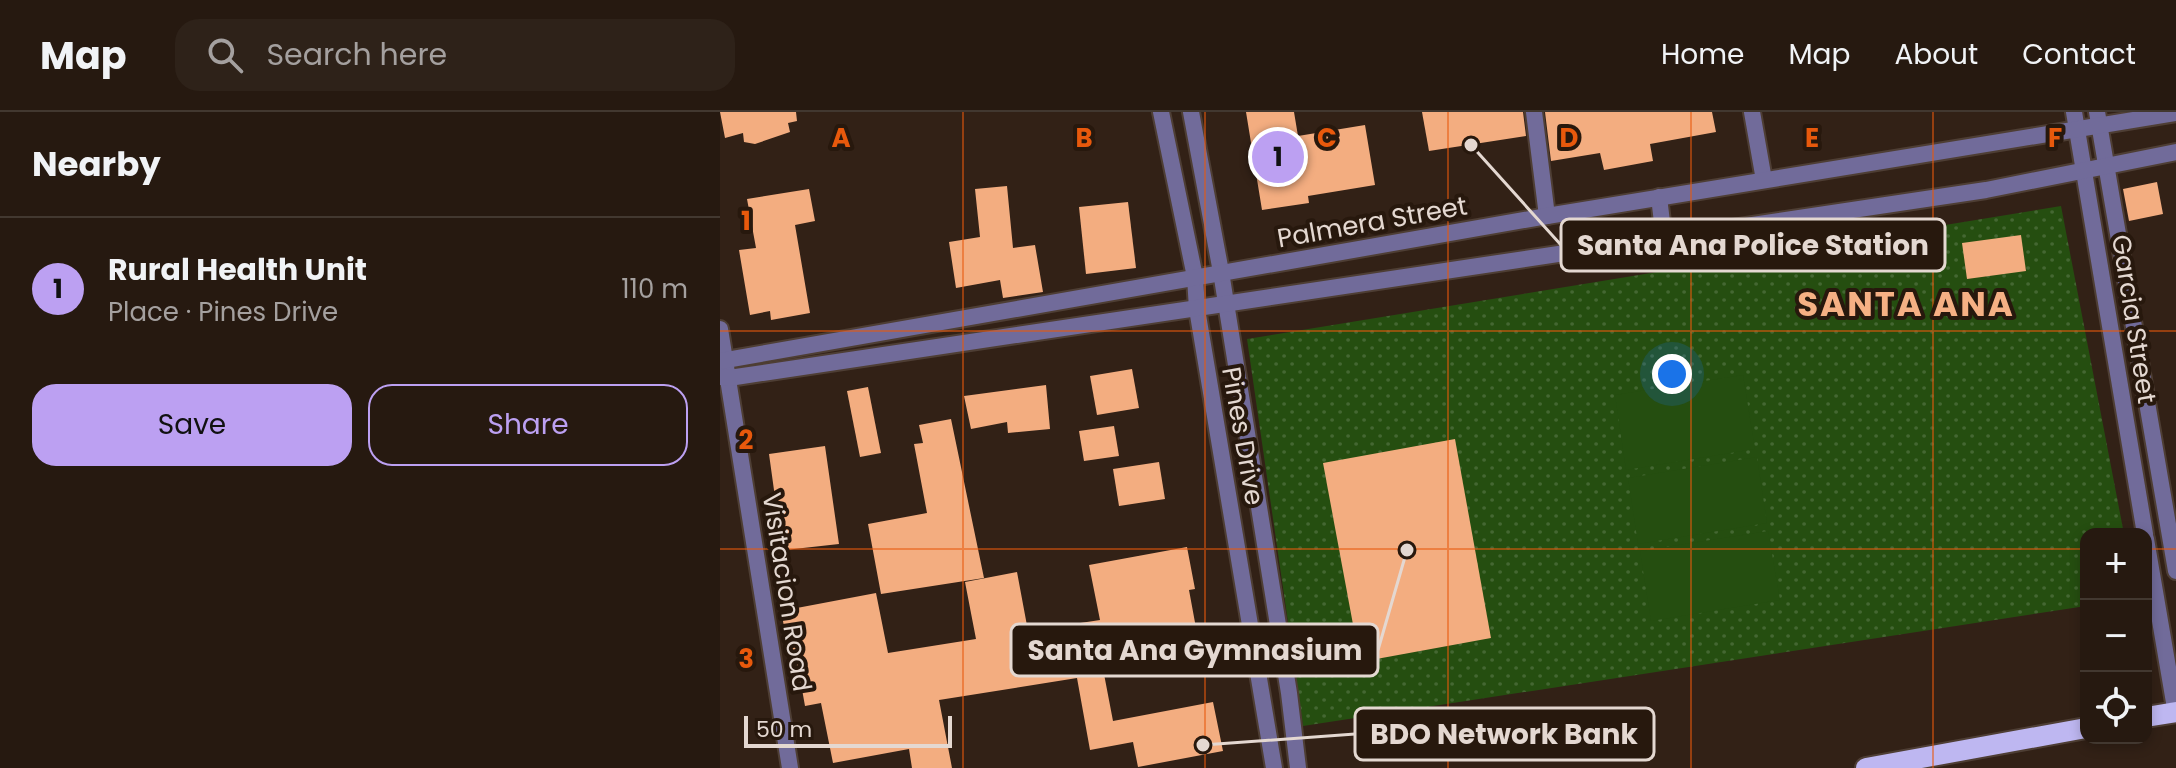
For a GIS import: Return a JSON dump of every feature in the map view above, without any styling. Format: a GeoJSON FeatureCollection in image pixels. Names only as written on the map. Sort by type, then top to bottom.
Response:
{"type":"FeatureCollection","features":[{"type":"Feature","properties":{"kind":"main road"},"geometry":{"type":"LineString","coordinates":[[2152,716],[2176,712]]}},
{"type":"Feature","properties":{"kind":"main road"},"geometry":{"type":"LineString","coordinates":[[1866,768],[2080,729]]}},
{"type":"Feature","properties":{"kind":"street","name":"Pines Drive"},"geometry":{"type":"LineString","coordinates":[[1161,112],[1195,277],[1197,309],[1274,768]]}},
{"type":"Feature","properties":{"kind":"street","name":"Pines Drive"},"geometry":{"type":"LineString","coordinates":[[1191,112],[1221,272],[1289,693],[1298,768]]}},
{"type":"Feature","properties":{"kind":"street"},"geometry":{"type":"LineString","coordinates":[[1534,112],[1547,216]]}},
{"type":"Feature","properties":{"kind":"street"},"geometry":{"type":"LineString","coordinates":[[1752,112],[1764,180]]}},
{"type":"Feature","properties":{"kind":"street","name":"Palmera Street"},"geometry":{"type":"LineString","coordinates":[[723,359],[1764,180],[2075,120],[2176,113]]}},
{"type":"Feature","properties":{"kind":"street","name":"Garcia Street"},"geometry":{"type":"LineString","coordinates":[[2098,119],[2176,571]]}},
{"type":"Feature","properties":{"kind":"street","name":"Garcia Street"},"geometry":{"type":"LineString","coordinates":[[2075,120],[2144,528]]}},
{"type":"Feature","properties":{"kind":"street"},"geometry":{"type":"LineString","coordinates":[[724,378],[1986,190],[2176,152]]}},
{"type":"Feature","properties":{"kind":"street"},"geometry":{"type":"LineString","coordinates":[[1659,197],[1664,239]]}},
{"type":"Feature","properties":{"kind":"street","name":"Visitacion Road"},"geometry":{"type":"LineString","coordinates":[[720,329],[724,378],[790,768]]}},
{"type":"Feature","properties":{"kind":"street","name":"Garcia Street"},"geometry":{"type":"LineString","coordinates":[[2152,572],[2176,712]]}},
{"type":"Feature","properties":{"kind":"green space"},"geometry":{"type":"Polygon","coordinates":[[[2061,206],[2123,528],[2080,528],[2080,607],[1303,726],[1247,339],[2061,206]]]}},
{"type":"Feature","properties":{"kind":"green space"},"geometry":{"type":"Polygon","coordinates":[[[1743,375],[1755,449],[1626,470],[1615,395],[1743,375]]]}},
{"type":"Feature","properties":{"kind":"green space"},"geometry":{"type":"Polygon","coordinates":[[[1757,457],[1767,523],[1638,544],[1628,478],[1757,457]]]}},
{"type":"Feature","properties":{"kind":"green space"},"geometry":{"type":"Polygon","coordinates":[[[1768,531],[1780,600],[1651,621],[1640,551],[1768,531]]]}},
{"type":"Feature","properties":{"kind":"building"},"geometry":{"type":"Polygon","coordinates":[[[720,112],[796,112],[797,121],[788,123],[790,132],[755,144],[744,142],[743,133],[725,138],[720,112]]]}},
{"type":"Feature","properties":{"kind":"building"},"geometry":{"type":"Polygon","coordinates":[[[1246,112],[1294,112],[1298,136],[1365,125],[1375,185],[1308,196],[1309,203],[1262,210],[1246,112]]]}},
{"type":"Feature","properties":{"kind":"building"},"geometry":{"type":"Polygon","coordinates":[[[1422,112],[1523,112],[1526,136],[1429,151],[1422,112]]]}},
{"type":"Feature","properties":{"kind":"building"},"geometry":{"type":"Polygon","coordinates":[[[1545,112],[1712,112],[1716,132],[1650,144],[1653,161],[1604,170],[1600,153],[1551,161],[1545,112]]]}},
{"type":"Feature","properties":{"kind":"building"},"geometry":{"type":"Polygon","coordinates":[[[2157,182],[2163,214],[2129,221],[2123,189],[2157,182]]]}},
{"type":"Feature","properties":{"kind":"building"},"geometry":{"type":"Polygon","coordinates":[[[1007,186],[1013,248],[1035,245],[1043,292],[1003,298],[1000,280],[956,288],[949,242],[980,237],[975,189],[1007,186]]]}},
{"type":"Feature","properties":{"kind":"building"},"geometry":{"type":"Polygon","coordinates":[[[809,189],[815,221],[795,225],[810,313],[771,320],[770,311],[750,315],[739,250],[756,248],[747,199],[809,189]]]}},
{"type":"Feature","properties":{"kind":"building"},"geometry":{"type":"Polygon","coordinates":[[[1128,202],[1136,268],[1086,274],[1079,207],[1128,202]]]}},
{"type":"Feature","properties":{"kind":"building"},"geometry":{"type":"Polygon","coordinates":[[[2021,235],[2026,271],[1967,279],[1962,243],[2021,235]]]}},
{"type":"Feature","properties":{"kind":"building"},"geometry":{"type":"Polygon","coordinates":[[[1132,369],[1139,408],[1097,415],[1090,376],[1132,369]]]}},
{"type":"Feature","properties":{"kind":"building"},"geometry":{"type":"Polygon","coordinates":[[[1046,385],[1050,429],[1008,433],[1007,422],[971,429],[964,396],[1046,385]]]}},
{"type":"Feature","properties":{"kind":"building"},"geometry":{"type":"Polygon","coordinates":[[[868,387],[881,453],[860,457],[847,391],[868,387]]]}},
{"type":"Feature","properties":{"kind":"building"},"geometry":{"type":"Polygon","coordinates":[[[951,419],[984,578],[881,594],[868,524],[927,513],[914,444],[923,443],[919,425],[951,419]]]}},
{"type":"Feature","properties":{"kind":"building"},"geometry":{"type":"Polygon","coordinates":[[[1114,426],[1119,456],[1084,461],[1079,431],[1114,426]]]}},
{"type":"Feature","properties":{"kind":"building"},"geometry":{"type":"Polygon","coordinates":[[[1455,439],[1491,638],[1360,662],[1323,463],[1455,439]]]}},
{"type":"Feature","properties":{"kind":"building"},"geometry":{"type":"Polygon","coordinates":[[[825,446],[839,544],[776,551],[773,520],[778,519],[769,454],[825,446]]]}},
{"type":"Feature","properties":{"kind":"building"},"geometry":{"type":"Polygon","coordinates":[[[1159,462],[1165,499],[1119,506],[1113,469],[1159,462]]]}},
{"type":"Feature","properties":{"kind":"building"},"geometry":{"type":"Polygon","coordinates":[[[1187,547],[1195,589],[1189,590],[1201,655],[1104,674],[1113,721],[1213,702],[1223,751],[1138,767],[1133,742],[1090,750],[1077,678],[939,700],[952,768],[912,768],[909,749],[833,763],[821,703],[805,706],[796,656],[790,657],[781,611],[876,593],[888,653],[976,639],[965,582],[1017,572],[1028,631],[1100,620],[1089,565],[1187,547]]]}},
{"type":"Feature","properties":{"kind":"place","name":"Santa Ana Police Station"},"geometry":{"type":"Point","coordinates":[1471,145]}},
{"type":"Feature","properties":{"kind":"place","name":"Rural Health Unit"},"geometry":{"type":"Point","coordinates":[1278,157]}},
{"type":"Feature","properties":{"kind":"place","name":"Santa Ana Gymnasium"},"geometry":{"type":"Point","coordinates":[1407,550]}},
{"type":"Feature","properties":{"kind":"place","name":"BDO Network Bank"},"geometry":{"type":"Point","coordinates":[1203,745]}},
{"type":"Feature","properties":{"kind":"district","name":"SANTA ANA"},"geometry":{"type":"Point","coordinates":[1906,304]}}]}
